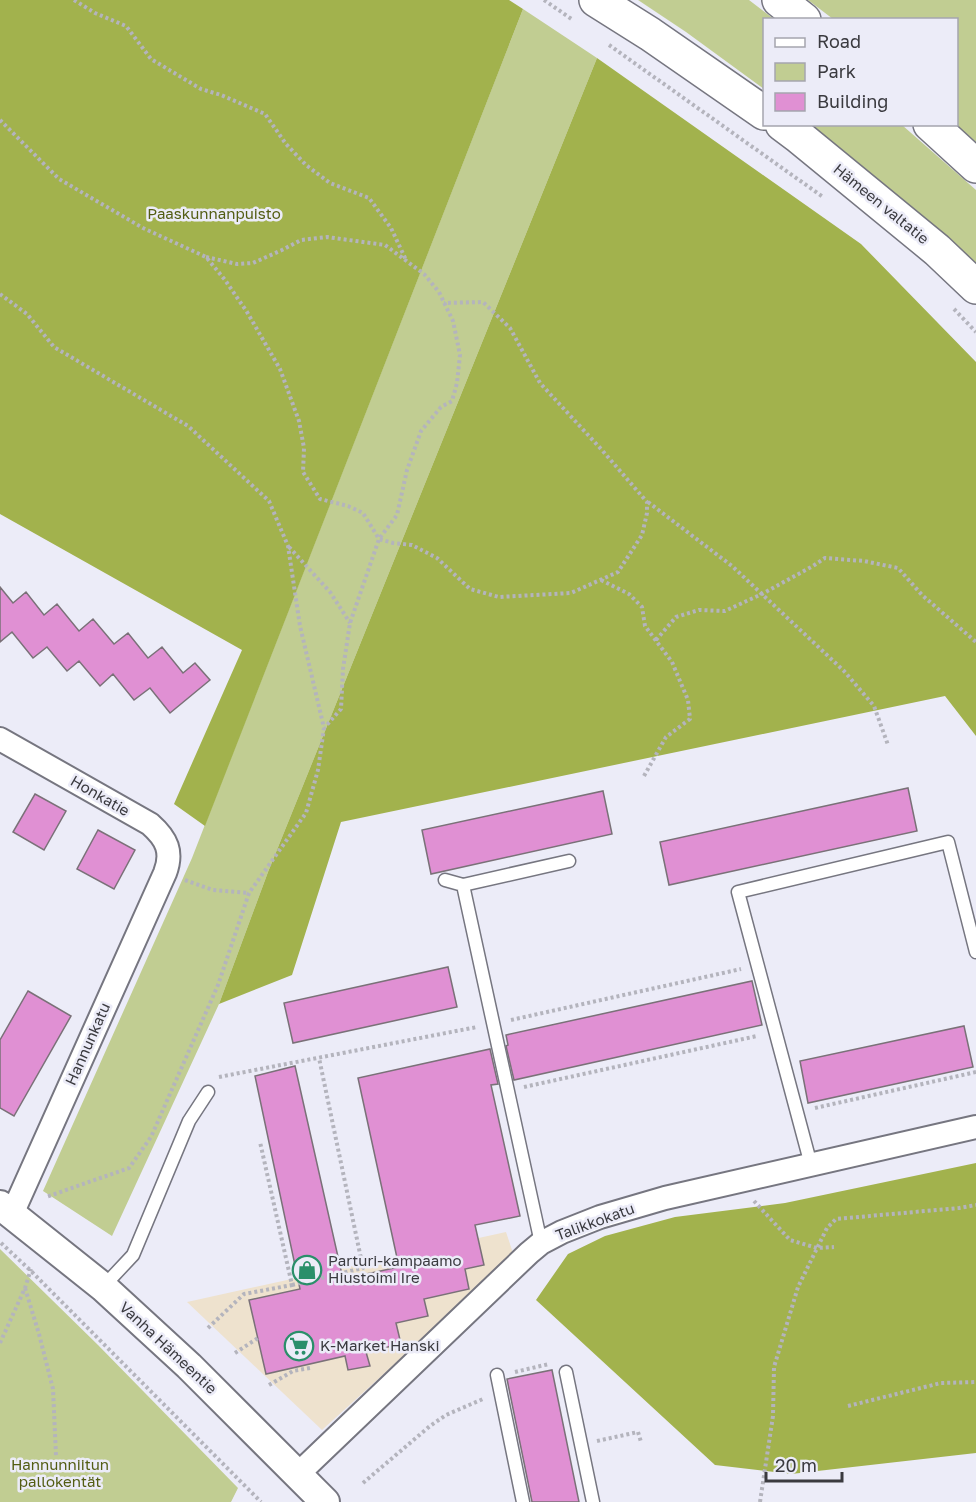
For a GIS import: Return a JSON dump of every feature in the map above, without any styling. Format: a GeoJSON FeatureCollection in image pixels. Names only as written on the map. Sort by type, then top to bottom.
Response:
{"type":"FeatureCollection","features":[{"type":"Feature","properties":{"kind":"highway"},"geometry":{"type":"LineString","coordinates":[[779,0],[802,18]]}},
{"type":"Feature","properties":{"kind":"highway"},"geometry":{"type":"LineString","coordinates":[[588,12],[650,34],[763,112]]}},
{"type":"Feature","properties":{"kind":"highway","name":"Hämeen valtatie"},"geometry":{"type":"LineString","coordinates":[[785,126],[937,250],[976,287]]}},
{"type":"Feature","properties":{"kind":"highway"},"geometry":{"type":"LineString","coordinates":[[932,126],[976,166]]}},
{"type":"Feature","properties":{"kind":"street","name":"Honkatie"},"geometry":{"type":"LineString","coordinates":[[0,739],[150,824],[163,837],[169,853],[172,875]]}},
{"type":"Feature","properties":{"kind":"street","name":"Hannunkatu"},"geometry":{"type":"LineString","coordinates":[[6,1210],[172,875]]}},
{"type":"Feature","properties":{"kind":"street","name":"Talikkokatu"},"geometry":{"type":"LineString","coordinates":[[298,1474],[529,1253],[562,1232],[600,1217],[665,1198],[976,1127]]}},
{"type":"Feature","properties":{"kind":"street","name":"Vanha Hämeentie"},"geometry":{"type":"LineString","coordinates":[[6,1210],[103,1287],[189,1366],[325,1502]]}},
{"type":"Feature","properties":{"kind":"lane"},"geometry":{"type":"LineString","coordinates":[[811,1165],[738,891],[948,842],[976,952]]}},
{"type":"Feature","properties":{"kind":"lane"},"geometry":{"type":"LineString","coordinates":[[445,880],[463,885],[568,861]]}},
{"type":"Feature","properties":{"kind":"lane"},"geometry":{"type":"LineString","coordinates":[[463,885],[542,1243]]}},
{"type":"Feature","properties":{"kind":"lane"},"geometry":{"type":"LineString","coordinates":[[103,1287],[133,1255],[189,1121],[208,1092]]}},
{"type":"Feature","properties":{"kind":"lane"},"geometry":{"type":"LineString","coordinates":[[562,1367],[592,1502]]}},
{"type":"Feature","properties":{"kind":"lane"},"geometry":{"type":"LineString","coordinates":[[497,1376],[523,1502]]}},
{"type":"Feature","properties":{"kind":"path"},"geometry":{"type":"LineString","coordinates":[[74,0],[95,13],[126,26],[151,59],[201,89],[265,114],[286,144],[306,165],[330,183],[369,198],[391,228],[406,261]]}},
{"type":"Feature","properties":{"kind":"path"},"geometry":{"type":"LineString","coordinates":[[544,0],[588,12]]}},
{"type":"Feature","properties":{"kind":"path"},"geometry":{"type":"LineString","coordinates":[[605,43],[825,199]]}},
{"type":"Feature","properties":{"kind":"path"},"geometry":{"type":"LineString","coordinates":[[0,120],[59,179],[143,228],[206,257],[237,264],[254,263],[301,240],[327,237],[384,245],[424,274],[439,292],[453,321],[460,355],[457,383],[452,401],[441,407],[420,431],[406,470],[397,515],[379,538],[350,623],[341,709],[324,728]]}},
{"type":"Feature","properties":{"kind":"path"},"geometry":{"type":"LineString","coordinates":[[206,257],[231,288],[280,369],[299,421],[304,448],[303,472],[320,499],[348,506],[363,513],[379,538],[393,543],[412,545],[437,558],[470,589],[499,597],[571,593],[618,572],[642,535],[647,502]]}},
{"type":"Feature","properties":{"kind":"path"},"geometry":{"type":"LineString","coordinates":[[0,294],[27,314],[54,347],[188,426],[269,501],[288,546],[300,626],[324,728],[318,770],[306,813],[249,893],[218,985],[151,1137],[129,1168],[46,1197]]}},
{"type":"Feature","properties":{"kind":"path"},"geometry":{"type":"LineString","coordinates":[[444,303],[483,302],[510,328],[540,383],[647,502],[732,566],[844,672],[874,706],[888,745]]}},
{"type":"Feature","properties":{"kind":"path"},"geometry":{"type":"LineString","coordinates":[[948,303],[976,332]]}},
{"type":"Feature","properties":{"kind":"path"},"geometry":{"type":"LineString","coordinates":[[288,546],[330,592],[350,623]]}},
{"type":"Feature","properties":{"kind":"path"},"geometry":{"type":"LineString","coordinates":[[656,640],[676,617],[699,610],[725,610],[762,594],[825,558],[864,561],[898,568],[922,595],[976,642]]}},
{"type":"Feature","properties":{"kind":"path"},"geometry":{"type":"LineString","coordinates":[[600,580],[629,594],[642,607],[645,626],[672,662],[688,700],[690,719],[666,737],[644,776]]}},
{"type":"Feature","properties":{"kind":"path"},"geometry":{"type":"LineString","coordinates":[[172,875],[213,890],[249,893]]}},
{"type":"Feature","properties":{"kind":"path"},"geometry":{"type":"LineString","coordinates":[[208,1092],[208,1079],[494,1024],[757,965]]}},
{"type":"Feature","properties":{"kind":"path"},"geometry":{"type":"LineString","coordinates":[[508,1090],[775,1032]]}},
{"type":"Feature","properties":{"kind":"path"},"geometry":{"type":"LineString","coordinates":[[208,1328],[244,1294],[363,1268],[319,1058]]}},
{"type":"Feature","properties":{"kind":"path"},"geometry":{"type":"LineString","coordinates":[[797,1113],[976,1072]]}},
{"type":"Feature","properties":{"kind":"path"},"geometry":{"type":"LineString","coordinates":[[260,1142],[292,1285]]}},
{"type":"Feature","properties":{"kind":"path"},"geometry":{"type":"LineString","coordinates":[[737,1182],[790,1240],[817,1248],[834,1247]]}},
{"type":"Feature","properties":{"kind":"path"},"geometry":{"type":"LineString","coordinates":[[759,1502],[772,1416],[774,1367],[798,1287],[827,1228],[836,1219],[976,1205]]}},
{"type":"Feature","properties":{"kind":"path"},"geometry":{"type":"LineString","coordinates":[[0,1242],[261,1502]]}},
{"type":"Feature","properties":{"kind":"path"},"geometry":{"type":"LineString","coordinates":[[0,1343],[25,1288],[30,1270]]}},
{"type":"Feature","properties":{"kind":"path"},"geometry":{"type":"LineString","coordinates":[[25,1288],[53,1389],[56,1456]]}},
{"type":"Feature","properties":{"kind":"path"},"geometry":{"type":"LineString","coordinates":[[235,1353],[258,1338]]}},
{"type":"Feature","properties":{"kind":"path"},"geometry":{"type":"LineString","coordinates":[[497,1376],[562,1367]]}},
{"type":"Feature","properties":{"kind":"path"},"geometry":{"type":"LineString","coordinates":[[269,1385],[293,1371],[310,1368]]}},
{"type":"Feature","properties":{"kind":"path"},"geometry":{"type":"LineString","coordinates":[[848,1406],[941,1383],[976,1382]]}},
{"type":"Feature","properties":{"kind":"path"},"geometry":{"type":"LineString","coordinates":[[363,1483],[418,1435],[446,1415],[500,1392]]}},
{"type":"Feature","properties":{"kind":"path"},"geometry":{"type":"LineString","coordinates":[[607,1439],[638,1432],[641,1442]]}},
{"type":"Feature","properties":{"kind":"shaded area"},"geometry":{"type":"Polygon","coordinates":[[[506,1232],[514,1256],[322,1430],[187,1302],[506,1232]]]}},
{"type":"Feature","properties":{"kind":"green space","name":"Paaskunnanpuisto"},"geometry":{"type":"Polygon","coordinates":[[[0,0],[509,0],[523,9],[205,826],[174,804],[242,650],[0,514],[0,0]]]}},
{"type":"Feature","properties":{"kind":"green space"},"geometry":{"type":"Polygon","coordinates":[[[638,0],[749,0],[773,18],[763,18],[763,88],[638,0]]]}},
{"type":"Feature","properties":{"kind":"green space"},"geometry":{"type":"Polygon","coordinates":[[[808,0],[976,0],[976,142],[957,126],[958,18],[832,18],[808,0]]]}},
{"type":"Feature","properties":{"kind":"green space"},"geometry":{"type":"Polygon","coordinates":[[[523,9],[597,58],[268,872],[219,1004],[112,1236],[43,1191],[192,858],[523,9]]]}},
{"type":"Feature","properties":{"kind":"green space"},"geometry":{"type":"Polygon","coordinates":[[[597,58],[861,244],[976,362],[976,736],[945,696],[341,822],[292,975],[219,1004],[268,872],[597,58]]]}},
{"type":"Feature","properties":{"kind":"green space"},"geometry":{"type":"Polygon","coordinates":[[[813,126],[903,126],[976,190],[976,266],[944,236],[813,126]]]}},
{"type":"Feature","properties":{"kind":"green space"},"geometry":{"type":"Polygon","coordinates":[[[976,1163],[976,1453],[791,1474],[715,1465],[536,1300],[568,1254],[605,1236],[675,1217],[785,1203],[976,1163]]]}},
{"type":"Feature","properties":{"kind":"green space","name":"Hannunniitun pallokentät"},"geometry":{"type":"Polygon","coordinates":[[[0,1249],[238,1488],[231,1502],[0,1502],[0,1249]]]}},
{"type":"Feature","properties":{"kind":"building"},"geometry":{"type":"Polygon","coordinates":[[[0,587],[13,603],[26,592],[44,615],[57,604],[79,631],[93,619],[114,644],[128,633],[148,658],[162,647],[183,673],[195,663],[210,680],[170,713],[150,688],[134,700],[113,674],[100,686],[79,661],[67,671],[47,647],[33,658],[12,632],[0,642],[0,587]]]}},
{"type":"Feature","properties":{"kind":"building"},"geometry":{"type":"Polygon","coordinates":[[[908,788],[917,831],[669,885],[660,842],[908,788]]]}},
{"type":"Feature","properties":{"kind":"building"},"geometry":{"type":"Polygon","coordinates":[[[603,791],[612,834],[431,874],[422,830],[603,791]]]}},
{"type":"Feature","properties":{"kind":"building"},"geometry":{"type":"Polygon","coordinates":[[[35,794],[66,811],[44,850],[13,832],[35,794]]]}},
{"type":"Feature","properties":{"kind":"building"},"geometry":{"type":"Polygon","coordinates":[[[98,830],[135,850],[114,889],[77,869],[98,830]]]}},
{"type":"Feature","properties":{"kind":"building"},"geometry":{"type":"Polygon","coordinates":[[[448,967],[457,1007],[293,1043],[284,1003],[448,967]]]}},
{"type":"Feature","properties":{"kind":"building"},"geometry":{"type":"Polygon","coordinates":[[[752,981],[762,1025],[514,1080],[506,1046],[508,1045],[506,1035],[752,981]]]}},
{"type":"Feature","properties":{"kind":"building"},"geometry":{"type":"Polygon","coordinates":[[[28,991],[71,1016],[14,1116],[0,1108],[0,1040],[28,991]]]}},
{"type":"Feature","properties":{"kind":"building"},"geometry":{"type":"Polygon","coordinates":[[[964,1026],[973,1067],[808,1103],[800,1061],[964,1026]]]}},
{"type":"Feature","properties":{"kind":"building"},"geometry":{"type":"Polygon","coordinates":[[[490,1049],[498,1084],[491,1085],[520,1216],[475,1225],[484,1265],[465,1269],[469,1289],[424,1299],[428,1316],[396,1323],[401,1344],[366,1352],[370,1366],[348,1370],[345,1356],[266,1374],[249,1300],[300,1289],[255,1076],[295,1066],[343,1279],[399,1267],[358,1078],[490,1049]]]}},
{"type":"Feature","properties":{"kind":"building"},"geometry":{"type":"Polygon","coordinates":[[[552,1370],[579,1502],[532,1502],[507,1379],[552,1370]]]}},
{"type":"Feature","properties":{"kind":"place","name":"Parturi-kampaamo Hiustoimi Ire"},"geometry":{"type":"Point","coordinates":[307,1270]}},
{"type":"Feature","properties":{"kind":"place","name":"K-Market Hanski"},"geometry":{"type":"Point","coordinates":[299,1346]}}]}
